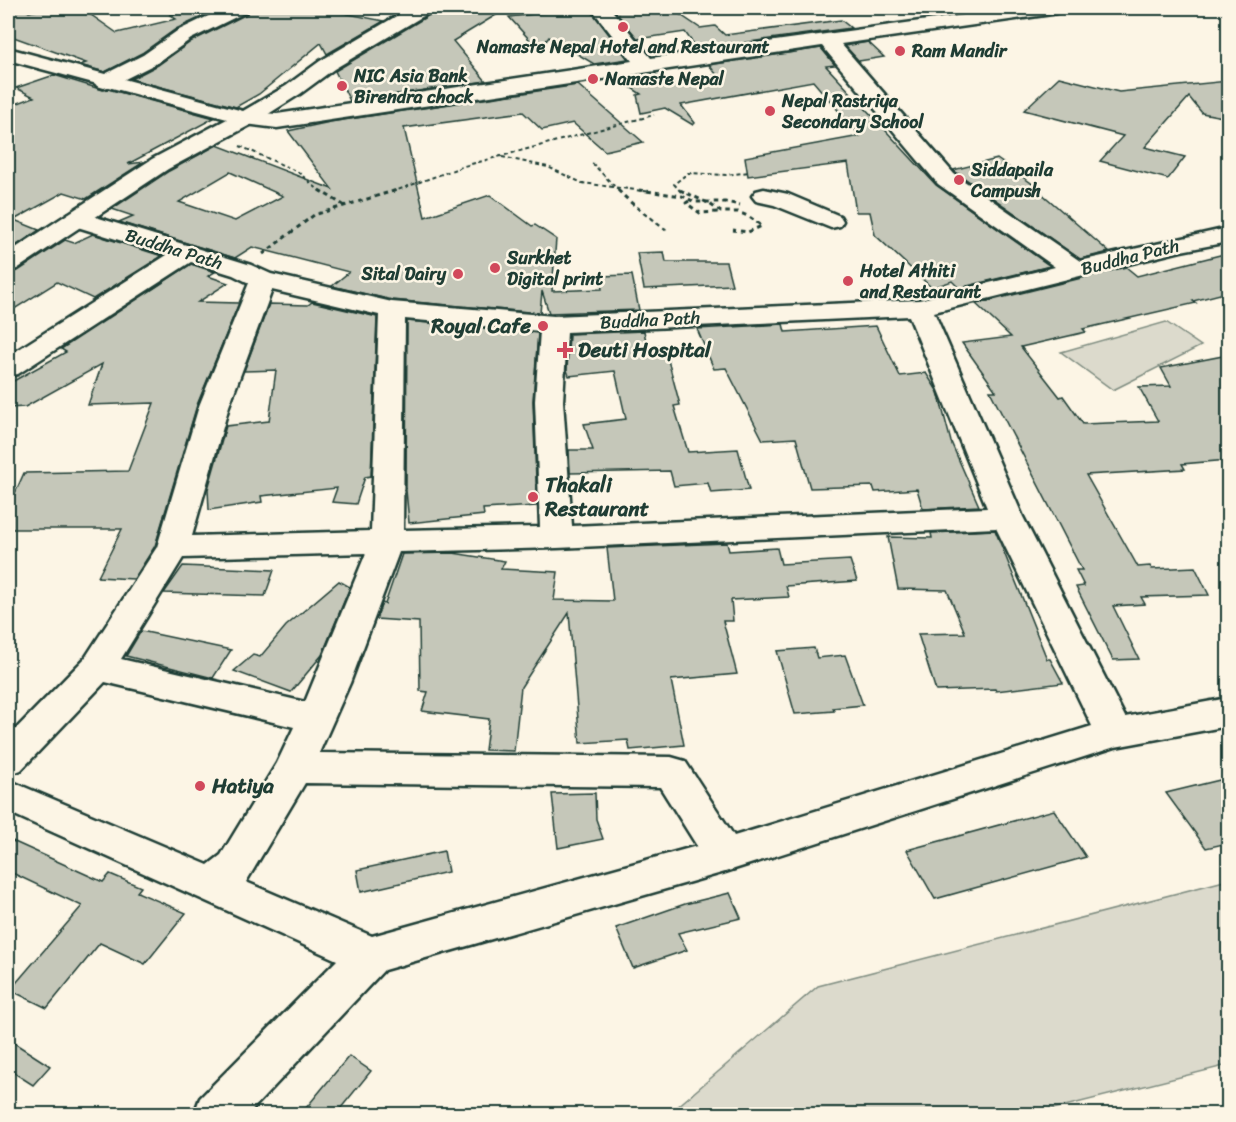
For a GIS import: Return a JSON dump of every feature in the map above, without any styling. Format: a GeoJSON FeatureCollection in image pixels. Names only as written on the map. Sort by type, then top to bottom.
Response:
{"type":"FeatureCollection","features":[{"type":"Feature","properties":{"kind":"street"},"geometry":{"type":"LineString","coordinates":[[105,82],[150,59],[184,35],[239,8]]}},
{"type":"Feature","properties":{"kind":"street"},"geometry":{"type":"LineString","coordinates":[[8,264],[160,164],[246,118],[293,90],[327,65],[423,8]]}},
{"type":"Feature","properties":{"kind":"street"},"geometry":{"type":"LineString","coordinates":[[600,8],[646,65]]}},
{"type":"Feature","properties":{"kind":"street"},"geometry":{"type":"LineString","coordinates":[[11,58],[246,118],[277,121],[1021,10],[1052,8]]}},
{"type":"Feature","properties":{"kind":"street"},"geometry":{"type":"LineString","coordinates":[[826,39],[946,179],[1076,270]]}},
{"type":"Feature","properties":{"kind":"street"},"geometry":{"type":"LineString","coordinates":[[764,196],[780,199],[831,221]]}},
{"type":"Feature","properties":{"kind":"street","name":"Buddha Path"},"geometry":{"type":"LineString","coordinates":[[77,219],[252,275],[393,310],[554,324],[920,308],[1180,244],[1228,235]]}},
{"type":"Feature","properties":{"kind":"street"},"geometry":{"type":"LineString","coordinates":[[8,368],[188,253]]}},
{"type":"Feature","properties":{"kind":"street"},"geometry":{"type":"LineString","coordinates":[[8,760],[98,667],[173,547],[252,275]]}},
{"type":"Feature","properties":{"kind":"street"},"geometry":{"type":"LineString","coordinates":[[920,308],[1008,517],[1114,733]]}},
{"type":"Feature","properties":{"kind":"street"},"geometry":{"type":"LineString","coordinates":[[213,886],[236,867],[294,768],[387,541],[393,310]]}},
{"type":"Feature","properties":{"kind":"street"},"geometry":{"type":"LineString","coordinates":[[554,324],[549,401],[557,537]]}},
{"type":"Feature","properties":{"kind":"street"},"geometry":{"type":"LineString","coordinates":[[173,547],[557,537],[1008,517]]}},
{"type":"Feature","properties":{"kind":"street"},"geometry":{"type":"LineString","coordinates":[[98,667],[316,718]]}},
{"type":"Feature","properties":{"kind":"street"},"geometry":{"type":"LineString","coordinates":[[217,1114],[370,955],[726,855],[1114,733],[1228,712]]}},
{"type":"Feature","properties":{"kind":"street"},"geometry":{"type":"LineString","coordinates":[[294,768],[671,772],[726,855]]}},
{"type":"Feature","properties":{"kind":"street"},"geometry":{"type":"LineString","coordinates":[[8,795],[370,955]]}},
{"type":"Feature","properties":{"kind":"path"},"geometry":{"type":"LineString","coordinates":[[252,275],[314,215],[422,183],[464,166],[654,115]]}},
{"type":"Feature","properties":{"kind":"path"},"geometry":{"type":"LineString","coordinates":[[215,135],[298,172],[321,192],[346,207]]}},
{"type":"Feature","properties":{"kind":"path"},"geometry":{"type":"LineString","coordinates":[[501,157],[548,167],[582,183],[682,196],[689,201],[708,203],[716,200],[740,205],[755,202],[764,196]]}},
{"type":"Feature","properties":{"kind":"path"},"geometry":{"type":"LineString","coordinates":[[592,163],[639,212],[646,214],[666,230]]}},
{"type":"Feature","properties":{"kind":"path"},"geometry":{"type":"LineString","coordinates":[[721,212],[708,203],[681,192],[674,184],[688,173],[726,175],[750,172]]}},
{"type":"Feature","properties":{"kind":"path"},"geometry":{"type":"LineString","coordinates":[[689,201],[686,203],[700,213],[731,211],[748,215],[762,226],[754,231],[733,230]]}},
{"type":"Feature","properties":{"kind":"shaded area"},"geometry":{"type":"Polygon","coordinates":[[[1166,322],[1201,346],[1113,390],[1061,352],[1166,322]]]}},
{"type":"Feature","properties":{"kind":"shaded area"},"geometry":{"type":"Polygon","coordinates":[[[1228,880],[1228,1065],[1033,1114],[669,1114],[818,986],[1228,880]]]}},
{"type":"Feature","properties":{"kind":"building"},"geometry":{"type":"Polygon","coordinates":[[[8,8],[23,8],[29,12],[48,8],[81,8],[117,33],[176,19],[170,15],[201,8],[221,8],[176,29],[142,53],[105,72],[80,65],[86,63],[8,35],[8,8]]]}},
{"type":"Feature","properties":{"kind":"building"},"geometry":{"type":"Polygon","coordinates":[[[250,8],[318,8],[384,21],[327,54],[321,43],[259,94],[236,107],[131,79],[158,65],[192,41],[247,14],[250,8]]]}},
{"type":"Feature","properties":{"kind":"building"},"geometry":{"type":"Polygon","coordinates":[[[441,8],[461,8],[496,15],[453,41],[486,81],[350,101],[335,71],[441,8]]]}},
{"type":"Feature","properties":{"kind":"building"},"geometry":{"type":"Polygon","coordinates":[[[589,8],[628,59],[594,64],[549,37],[539,50],[509,17],[589,8]]]}},
{"type":"Feature","properties":{"kind":"building"},"geometry":{"type":"Polygon","coordinates":[[[612,8],[670,8],[700,28],[715,26],[725,35],[841,20],[851,28],[697,49],[685,32],[638,39],[612,8]]]}},
{"type":"Feature","properties":{"kind":"building"},"geometry":{"type":"Polygon","coordinates":[[[868,42],[884,57],[859,61],[845,46],[868,42]]]}},
{"type":"Feature","properties":{"kind":"building"},"geometry":{"type":"Polygon","coordinates":[[[821,48],[835,65],[826,66],[936,185],[1050,266],[959,288],[952,281],[932,288],[875,235],[870,212],[856,212],[848,163],[748,176],[745,157],[860,136],[813,81],[681,105],[695,123],[693,125],[665,108],[641,113],[637,95],[641,94],[618,79],[655,73],[667,87],[717,75],[709,65],[821,48]]]}},
{"type":"Feature","properties":{"kind":"building"},"geometry":{"type":"Polygon","coordinates":[[[54,75],[214,118],[128,164],[144,162],[86,199],[64,192],[14,220],[39,230],[8,251],[8,107],[34,97],[16,88],[54,75]]]}},
{"type":"Feature","properties":{"kind":"building"},"geometry":{"type":"Polygon","coordinates":[[[1059,77],[1119,92],[1228,81],[1228,118],[1202,113],[1189,97],[1145,147],[1185,157],[1168,179],[1100,161],[1123,136],[1024,110],[1059,77]]]}},
{"type":"Feature","properties":{"kind":"building"},"geometry":{"type":"Polygon","coordinates":[[[578,85],[643,142],[605,151],[573,123],[542,130],[523,112],[404,128],[425,217],[490,195],[532,226],[535,225],[556,239],[552,291],[602,289],[600,276],[632,275],[639,310],[549,313],[542,291],[540,313],[392,300],[332,286],[349,272],[252,247],[235,258],[119,222],[133,216],[112,209],[169,171],[217,145],[332,189],[288,131],[330,122],[578,85]],[[230,172],[179,202],[235,221],[283,196],[230,172]]]}},
{"type":"Feature","properties":{"kind":"building"},"geometry":{"type":"Polygon","coordinates":[[[997,159],[1034,185],[1032,185],[1109,252],[1080,259],[953,170],[997,159]]]}},
{"type":"Feature","properties":{"kind":"building"},"geometry":{"type":"Polygon","coordinates":[[[93,234],[162,256],[93,299],[57,282],[8,313],[8,273],[18,271],[65,240],[74,243],[93,234]]]}},
{"type":"Feature","properties":{"kind":"building"},"geometry":{"type":"Polygon","coordinates":[[[664,252],[666,262],[726,262],[732,285],[644,289],[637,253],[664,252]]]}},
{"type":"Feature","properties":{"kind":"building"},"geometry":{"type":"Polygon","coordinates":[[[1228,253],[1228,292],[1193,301],[1196,303],[1083,329],[1086,332],[1021,347],[1060,397],[1063,396],[1083,424],[1158,421],[1139,387],[1171,386],[1161,368],[1228,355],[1228,460],[1182,464],[1185,469],[1086,475],[1138,567],[1150,566],[1152,569],[1195,567],[1209,595],[1141,597],[1145,604],[1113,606],[1139,659],[1113,660],[1076,587],[1084,586],[1076,570],[1082,570],[990,391],[996,391],[962,343],[1011,337],[976,304],[1126,267],[1137,276],[1228,253]]]}},
{"type":"Feature","properties":{"kind":"building"},"geometry":{"type":"Polygon","coordinates":[[[191,264],[215,272],[208,276],[228,283],[198,302],[239,303],[197,405],[155,546],[134,579],[98,577],[122,529],[8,529],[8,509],[24,473],[128,471],[154,403],[88,405],[102,364],[25,407],[8,408],[8,384],[66,352],[61,349],[191,264]]]}},
{"type":"Feature","properties":{"kind":"building"},"geometry":{"type":"Polygon","coordinates":[[[312,302],[377,317],[371,476],[365,477],[356,504],[332,502],[337,488],[261,496],[262,502],[209,510],[208,489],[226,426],[269,421],[276,370],[244,371],[269,304],[308,305],[312,302]]]}},
{"type":"Feature","properties":{"kind":"building"},"geometry":{"type":"Polygon","coordinates":[[[407,321],[538,333],[533,401],[537,506],[483,509],[484,515],[409,523],[406,490],[407,321]]]}},
{"type":"Feature","properties":{"kind":"building"},"geometry":{"type":"Polygon","coordinates":[[[783,324],[785,332],[876,326],[900,376],[926,373],[938,392],[951,442],[979,506],[923,509],[917,489],[875,492],[873,486],[810,488],[796,438],[763,440],[726,368],[714,369],[697,329],[783,324]]]}},
{"type":"Feature","properties":{"kind":"building"},"geometry":{"type":"Polygon","coordinates":[[[644,331],[647,347],[664,345],[680,405],[674,406],[688,452],[738,449],[749,490],[711,493],[708,483],[674,486],[670,471],[570,473],[569,450],[593,450],[584,424],[626,419],[615,371],[569,376],[567,370],[569,334],[644,331]]]}},
{"type":"Feature","properties":{"kind":"building"},"geometry":{"type":"Polygon","coordinates":[[[995,530],[1047,659],[1050,659],[1063,683],[996,691],[995,689],[936,691],[918,634],[965,633],[947,590],[898,589],[888,537],[932,538],[931,533],[995,530]]]}},
{"type":"Feature","properties":{"kind":"building"},"geometry":{"type":"Polygon","coordinates":[[[727,543],[729,551],[777,548],[781,564],[850,560],[857,581],[786,586],[789,597],[731,600],[733,621],[723,621],[737,674],[671,680],[684,745],[630,750],[628,740],[580,743],[569,613],[521,687],[514,751],[485,750],[489,719],[422,711],[428,692],[420,691],[419,622],[376,619],[382,603],[385,604],[402,554],[453,553],[505,561],[501,569],[558,572],[554,600],[613,601],[607,548],[727,543]]]}},
{"type":"Feature","properties":{"kind":"building"},"geometry":{"type":"Polygon","coordinates":[[[183,566],[274,570],[265,596],[164,593],[183,566]]]}},
{"type":"Feature","properties":{"kind":"building"},"geometry":{"type":"Polygon","coordinates":[[[339,581],[350,587],[322,655],[291,692],[234,671],[253,655],[260,657],[286,626],[339,581]]]}},
{"type":"Feature","properties":{"kind":"building"},"geometry":{"type":"Polygon","coordinates":[[[141,631],[231,650],[213,678],[126,656],[141,631]]]}},
{"type":"Feature","properties":{"kind":"building"},"geometry":{"type":"Polygon","coordinates":[[[814,648],[817,658],[845,655],[863,705],[833,708],[834,711],[795,714],[777,651],[814,648]]]}},
{"type":"Feature","properties":{"kind":"building"},"geometry":{"type":"Polygon","coordinates":[[[1228,778],[1228,843],[1206,848],[1166,793],[1228,778]]]}},
{"type":"Feature","properties":{"kind":"building"},"geometry":{"type":"Polygon","coordinates":[[[595,793],[596,819],[603,839],[558,848],[552,794],[595,793]]]}},
{"type":"Feature","properties":{"kind":"building"},"geometry":{"type":"Polygon","coordinates":[[[1054,810],[1086,857],[935,899],[907,850],[1054,810]]]}},
{"type":"Feature","properties":{"kind":"building"},"geometry":{"type":"Polygon","coordinates":[[[8,839],[103,882],[110,874],[141,887],[137,892],[186,913],[145,964],[100,943],[47,1008],[10,990],[82,906],[8,871],[8,839]]]}},
{"type":"Feature","properties":{"kind":"building"},"geometry":{"type":"Polygon","coordinates":[[[444,851],[448,872],[361,892],[357,870],[444,851]]]}},
{"type":"Feature","properties":{"kind":"building"},"geometry":{"type":"Polygon","coordinates":[[[730,893],[741,918],[678,933],[687,950],[633,968],[616,928],[685,904],[730,893]]]}},
{"type":"Feature","properties":{"kind":"building"},"geometry":{"type":"Polygon","coordinates":[[[8,1039],[50,1066],[33,1085],[8,1069],[8,1039]]]}},
{"type":"Feature","properties":{"kind":"building"},"geometry":{"type":"Polygon","coordinates":[[[349,1056],[371,1071],[336,1114],[301,1114],[349,1056]]]}},
{"type":"Feature","properties":{"kind":"place","name":"Namaste Nepal Hotel and Restaurant"},"geometry":{"type":"Point","coordinates":[623,27]}},
{"type":"Feature","properties":{"kind":"place","name":"Ram Mandir"},"geometry":{"type":"Point","coordinates":[900,51]}},
{"type":"Feature","properties":{"kind":"place","name":"Namaste Nepal"},"geometry":{"type":"Point","coordinates":[593,79]}},
{"type":"Feature","properties":{"kind":"place","name":"NIC Asia Bank Birendra chock"},"geometry":{"type":"Point","coordinates":[342,86]}},
{"type":"Feature","properties":{"kind":"place","name":"Nepal Rastriya Secondary School"},"geometry":{"type":"Point","coordinates":[770,111]}},
{"type":"Feature","properties":{"kind":"place","name":"Siddapaila Campush"},"geometry":{"type":"Point","coordinates":[959,180]}},
{"type":"Feature","properties":{"kind":"place","name":"Surkhet Digital print"},"geometry":{"type":"Point","coordinates":[495,268]}},
{"type":"Feature","properties":{"kind":"place","name":"Sital Dairy"},"geometry":{"type":"Point","coordinates":[458,274]}},
{"type":"Feature","properties":{"kind":"place","name":"Hotel Athiti and Restaurant"},"geometry":{"type":"Point","coordinates":[848,281]}},
{"type":"Feature","properties":{"kind":"place","name":"Royal Cafe"},"geometry":{"type":"Point","coordinates":[543,326]}},
{"type":"Feature","properties":{"kind":"place","name":"Deuti Hospital"},"geometry":{"type":"Point","coordinates":[565,350]}},
{"type":"Feature","properties":{"kind":"place","name":"Thakali Restaurant"},"geometry":{"type":"Point","coordinates":[533,497]}},
{"type":"Feature","properties":{"kind":"place","name":"Hatiya"},"geometry":{"type":"Point","coordinates":[200,786]}}]}
